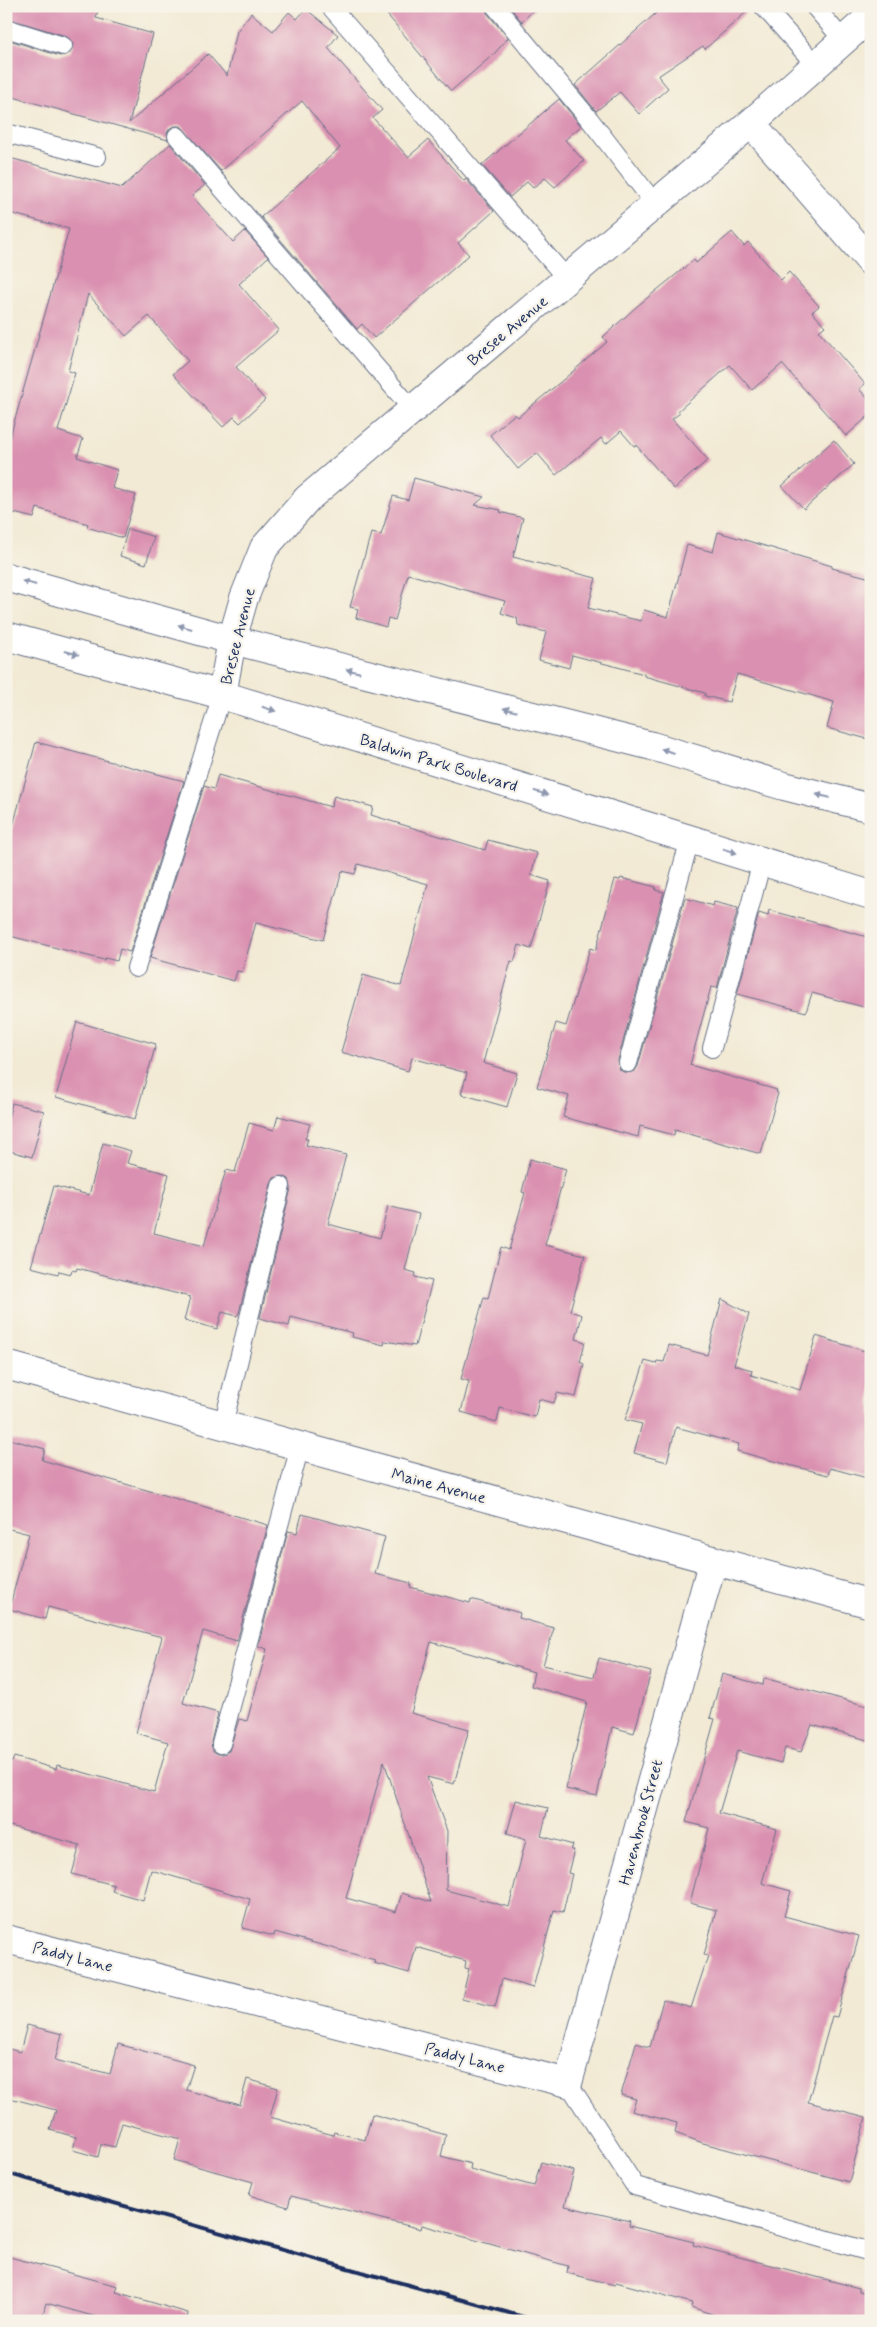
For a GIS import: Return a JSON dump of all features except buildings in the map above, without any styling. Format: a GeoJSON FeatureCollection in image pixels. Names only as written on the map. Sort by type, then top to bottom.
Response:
{"type":"FeatureCollection","features":[{"type":"Feature","properties":{"kind":"street","name":"Bresee Avenue"},"geometry":{"type":"LineString","coordinates":[[222,695],[232,640],[244,598],[264,548],[307,500],[751,122],[871,16]]}},
{"type":"Feature","properties":{"kind":"street"},"geometry":{"type":"LineString","coordinates":[[751,122],[871,262]]}},
{"type":"Feature","properties":{"kind":"street"},"geometry":{"type":"LineString","coordinates":[[6,577],[232,640],[652,746],[784,786],[871,808]]}},
{"type":"Feature","properties":{"kind":"street","name":"Baldwin Park Boulevard"},"geometry":{"type":"LineString","coordinates":[[6,636],[222,695],[871,895]]}},
{"type":"Feature","properties":{"kind":"street","name":"Maine Avenue"},"geometry":{"type":"LineString","coordinates":[[6,1366],[871,1604]]}},
{"type":"Feature","properties":{"kind":"street","name":"Havenbrook Street"},"geometry":{"type":"LineString","coordinates":[[568,2083],[712,1560]]}},
{"type":"Feature","properties":{"kind":"street","name":"Paddy Lane"},"geometry":{"type":"LineString","coordinates":[[6,1939],[568,2083]]}},
{"type":"Feature","properties":{"kind":"lane"},"geometry":{"type":"LineString","coordinates":[[330,6],[568,279]]}},
{"type":"Feature","properties":{"kind":"lane"},"geometry":{"type":"LineString","coordinates":[[495,6],[590,120],[655,204]]}},
{"type":"Feature","properties":{"kind":"lane"},"geometry":{"type":"LineString","coordinates":[[762,6],[816,65]]}},
{"type":"Feature","properties":{"kind":"lane"},"geometry":{"type":"LineString","coordinates":[[814,6],[843,40]]}},
{"type":"Feature","properties":{"kind":"lane"},"geometry":{"type":"LineString","coordinates":[[6,28],[63,46]]}},
{"type":"Feature","properties":{"kind":"lane"},"geometry":{"type":"LineString","coordinates":[[6,133],[97,157]]}},
{"type":"Feature","properties":{"kind":"lane"},"geometry":{"type":"LineString","coordinates":[[177,136],[413,410]]}},
{"type":"Feature","properties":{"kind":"lane"},"geometry":{"type":"LineString","coordinates":[[136,968],[222,695]]}},
{"type":"Feature","properties":{"kind":"lane"},"geometry":{"type":"LineString","coordinates":[[628,1063],[690,839]]}},
{"type":"Feature","properties":{"kind":"lane"},"geometry":{"type":"LineString","coordinates":[[712,1048],[762,861]]}},
{"type":"Feature","properties":{"kind":"lane"},"geometry":{"type":"LineString","coordinates":[[224,1425],[281,1186]]}},
{"type":"Feature","properties":{"kind":"lane"},"geometry":{"type":"LineString","coordinates":[[221,1744],[300,1446]]}},
{"type":"Feature","properties":{"kind":"lane"},"geometry":{"type":"LineString","coordinates":[[568,2083],[635,2186],[871,2252]]}},
{"type":"Feature","properties":{"kind":"railway"},"geometry":{"type":"LineString","coordinates":[[6,2173],[538,2321]]}}]}
